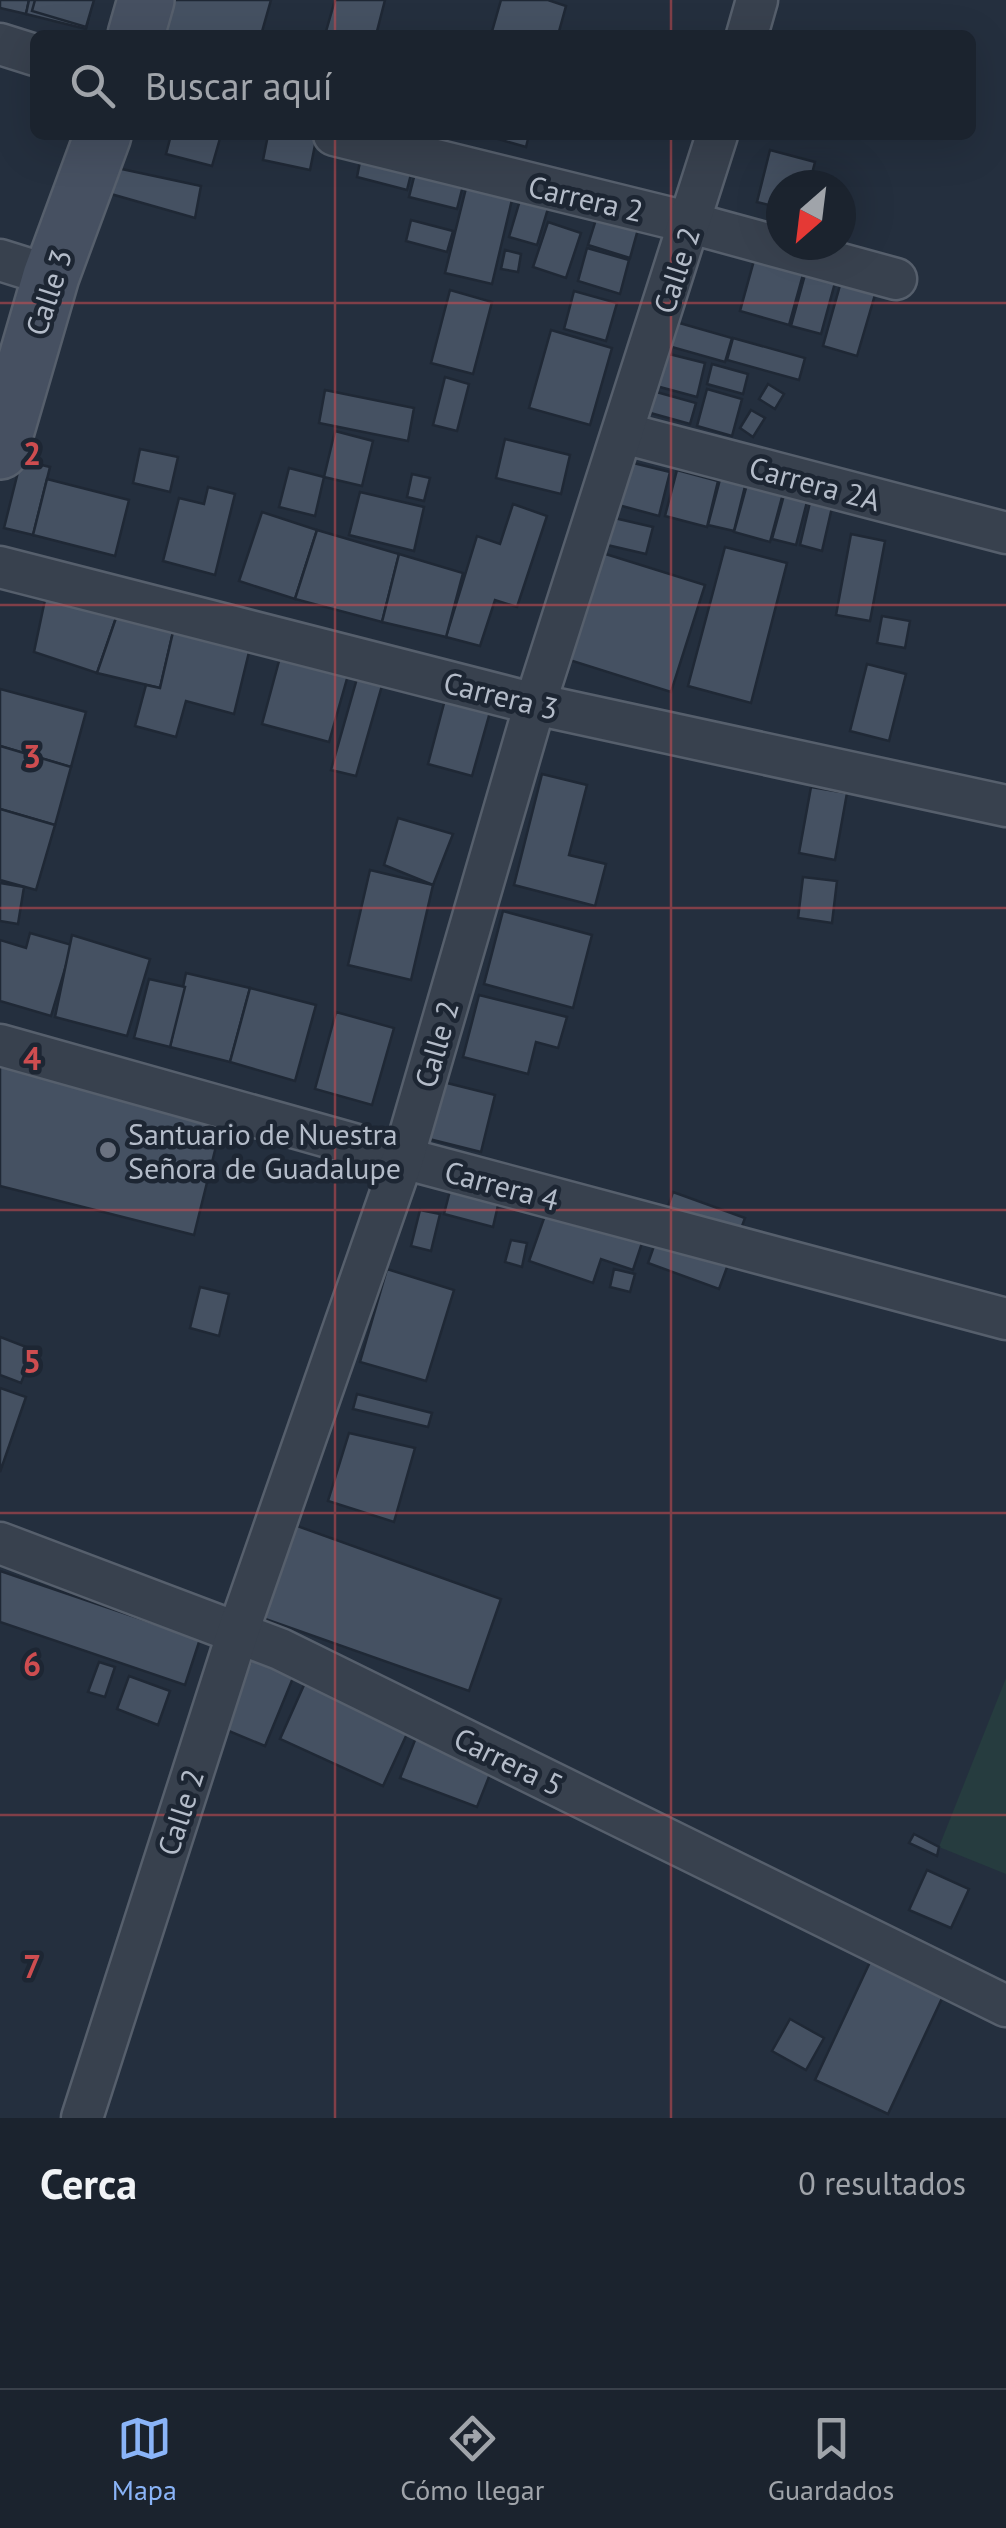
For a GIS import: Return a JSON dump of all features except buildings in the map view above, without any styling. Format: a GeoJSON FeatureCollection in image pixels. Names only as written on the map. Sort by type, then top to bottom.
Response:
{"type":"FeatureCollection","features":[{"type":"Feature","properties":{"kind":"street"},"geometry":{"type":"LineString","coordinates":[[137,30],[146,0]]}},
{"type":"Feature","properties":{"kind":"street"},"geometry":{"type":"LineString","coordinates":[[749,30],[758,0]]}},
{"type":"Feature","properties":{"kind":"street"},"geometry":{"type":"LineString","coordinates":[[0,44],[30,53]]}},
{"type":"Feature","properties":{"kind":"street","name":"Calle 3"},"geometry":{"type":"LineString","coordinates":[[0,451],[25,268],[100,140]]}},
{"type":"Feature","properties":{"kind":"street","name":"Carrera 2"},"geometry":{"type":"LineString","coordinates":[[354,140],[691,223],[896,279]]}},
{"type":"Feature","properties":{"kind":"street","name":"Calle 2"},"geometry":{"type":"LineString","coordinates":[[82,2118],[238,1632],[403,1158],[536,704],[716,140]]}},
{"type":"Feature","properties":{"kind":"street","name":"Carrera 2A"},"geometry":{"type":"LineString","coordinates":[[623,433],[1006,533]]}},
{"type":"Feature","properties":{"kind":"street","name":"Carrera 3"},"geometry":{"type":"LineString","coordinates":[[0,567],[536,704],[1006,806]]}},
{"type":"Feature","properties":{"kind":"street","name":"Carrera 4"},"geometry":{"type":"LineString","coordinates":[[0,1045],[1006,1320]]}},
{"type":"Feature","properties":{"kind":"street","name":"Carrera 5"},"geometry":{"type":"LineString","coordinates":[[0,1543],[298,1658],[1006,2006]]}},
{"type":"Feature","properties":{"kind":"green space"},"geometry":{"type":"Polygon","coordinates":[[[1006,1678],[1006,1874],[939,1847],[1006,1678]]]}},
{"type":"Feature","properties":{"kind":"place","name":"Santuario de Nuestra Señora de Guadalupe"},"geometry":{"type":"Point","coordinates":[108,1150]}}]}
